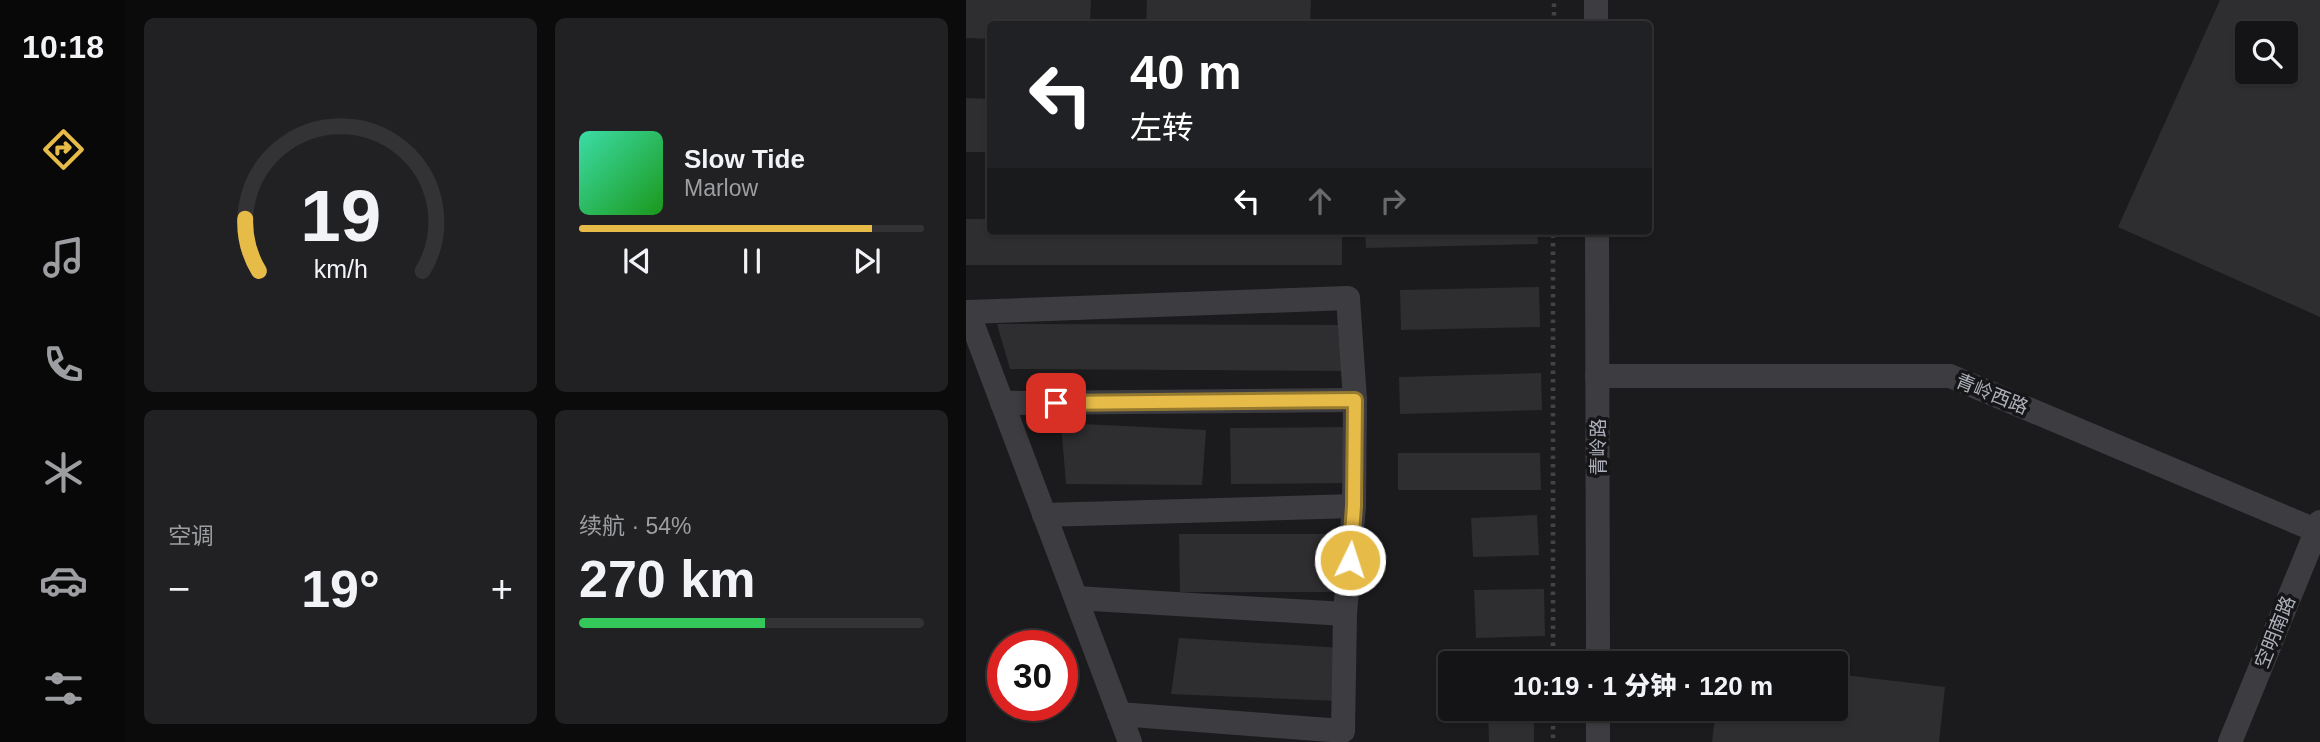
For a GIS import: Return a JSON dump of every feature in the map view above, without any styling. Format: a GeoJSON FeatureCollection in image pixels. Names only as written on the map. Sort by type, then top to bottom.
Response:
{"type":"FeatureCollection","features":[{"type":"Feature","properties":{"kind":"street"},"geometry":{"type":"LineString","coordinates":[[1596,0],[1596,21]]}},
{"type":"Feature","properties":{"kind":"street","name":"青岭路"},"geometry":{"type":"LineString","coordinates":[[1597,235],[1598,651]]}},
{"type":"Feature","properties":{"kind":"street"},"geometry":{"type":"LineString","coordinates":[[1119,714],[1343,731],[1345,614],[1354,506],[1355,400],[1348,298],[968,312],[1044,515],[1076,598],[1119,714],[1130,742]]}},
{"type":"Feature","properties":{"kind":"street","name":"青岭西路"},"geometry":{"type":"LineString","coordinates":[[1597,376],[1950,376],[2319,528]]}},
{"type":"Feature","properties":{"kind":"street"},"geometry":{"type":"LineString","coordinates":[[1002,403],[1355,400]]}},
{"type":"Feature","properties":{"kind":"street"},"geometry":{"type":"LineString","coordinates":[[1044,515],[1354,506]]}},
{"type":"Feature","properties":{"kind":"street","name":"空明南路"},"geometry":{"type":"LineString","coordinates":[[2230,742],[2319,528]]}},
{"type":"Feature","properties":{"kind":"street"},"geometry":{"type":"LineString","coordinates":[[1076,598],[1345,614]]}},
{"type":"Feature","properties":{"kind":"street"},"geometry":{"type":"LineString","coordinates":[[1598,721],[1598,742]]}},
{"type":"Feature","properties":{"kind":"path"},"geometry":{"type":"LineString","coordinates":[[1554,0],[1554,21]]}},
{"type":"Feature","properties":{"kind":"path"},"geometry":{"type":"LineString","coordinates":[[1553,235],[1553,651]]}},
{"type":"Feature","properties":{"kind":"path"},"geometry":{"type":"LineString","coordinates":[[1553,721],[1553,742]]}},
{"type":"Feature","properties":{"kind":"building"},"geometry":{"type":"Polygon","coordinates":[[[966,0],[1091,0],[1090,21],[987,21],[987,39],[966,38],[966,0]]]}},
{"type":"Feature","properties":{"kind":"building"},"geometry":{"type":"Polygon","coordinates":[[[1147,0],[1311,0],[1310,21],[1146,21],[1147,0]]]}},
{"type":"Feature","properties":{"kind":"building"},"geometry":{"type":"Polygon","coordinates":[[[2220,0],[2320,0],[2320,317],[2118,227],[2220,0]]]}},
{"type":"Feature","properties":{"kind":"building"},"geometry":{"type":"Polygon","coordinates":[[[966,98],[987,99],[987,152],[966,152],[966,98]]]}},
{"type":"Feature","properties":{"kind":"building"},"geometry":{"type":"Polygon","coordinates":[[[966,219],[987,219],[987,235],[1342,235],[1342,265],[966,265],[966,219]]]}},
{"type":"Feature","properties":{"kind":"building"},"geometry":{"type":"Polygon","coordinates":[[[1365,235],[1537,235],[1538,244],[1366,248],[1365,235]]]}},
{"type":"Feature","properties":{"kind":"building"},"geometry":{"type":"Polygon","coordinates":[[[1539,287],[1540,327],[1401,330],[1400,290],[1539,287]]]}},
{"type":"Feature","properties":{"kind":"building"},"geometry":{"type":"Polygon","coordinates":[[[997,324],[1347,325],[1347,371],[1010,369],[997,324]]]}},
{"type":"Feature","properties":{"kind":"building"},"geometry":{"type":"Polygon","coordinates":[[[1541,373],[1542,410],[1400,414],[1399,377],[1541,373]]]}},
{"type":"Feature","properties":{"kind":"building"},"geometry":{"type":"Polygon","coordinates":[[[1061,423],[1206,430],[1202,485],[1066,484],[1061,423]]]}},
{"type":"Feature","properties":{"kind":"building"},"geometry":{"type":"Polygon","coordinates":[[[1348,427],[1349,483],[1231,484],[1230,428],[1348,427]]]}},
{"type":"Feature","properties":{"kind":"building"},"geometry":{"type":"Polygon","coordinates":[[[1398,453],[1540,453],[1541,490],[1398,490],[1398,453]]]}},
{"type":"Feature","properties":{"kind":"building"},"geometry":{"type":"Polygon","coordinates":[[[1537,515],[1539,555],[1473,557],[1471,518],[1537,515]]]}},
{"type":"Feature","properties":{"kind":"building"},"geometry":{"type":"Polygon","coordinates":[[[1179,534],[1346,534],[1346,592],[1180,592],[1179,534]]]}},
{"type":"Feature","properties":{"kind":"building"},"geometry":{"type":"Polygon","coordinates":[[[1544,589],[1545,636],[1476,638],[1474,590],[1544,589]]]}},
{"type":"Feature","properties":{"kind":"building"},"geometry":{"type":"Polygon","coordinates":[[[1179,638],[1342,648],[1339,701],[1171,694],[1179,638]]]}},
{"type":"Feature","properties":{"kind":"building"},"geometry":{"type":"Polygon","coordinates":[[[1848,675],[1945,687],[1939,742],[1712,742],[1715,721],[1848,721],[1848,675]]]}},
{"type":"Feature","properties":{"kind":"building"},"geometry":{"type":"Polygon","coordinates":[[[1488,721],[1534,721],[1534,742],[1489,742],[1488,721]]]}},
{"type":"Feature","properties":{"kind":"route"},"geometry":{"type":"LineString","coordinates":[[1056,403],[1355,400],[1354,506],[1350,560]]}}]}
